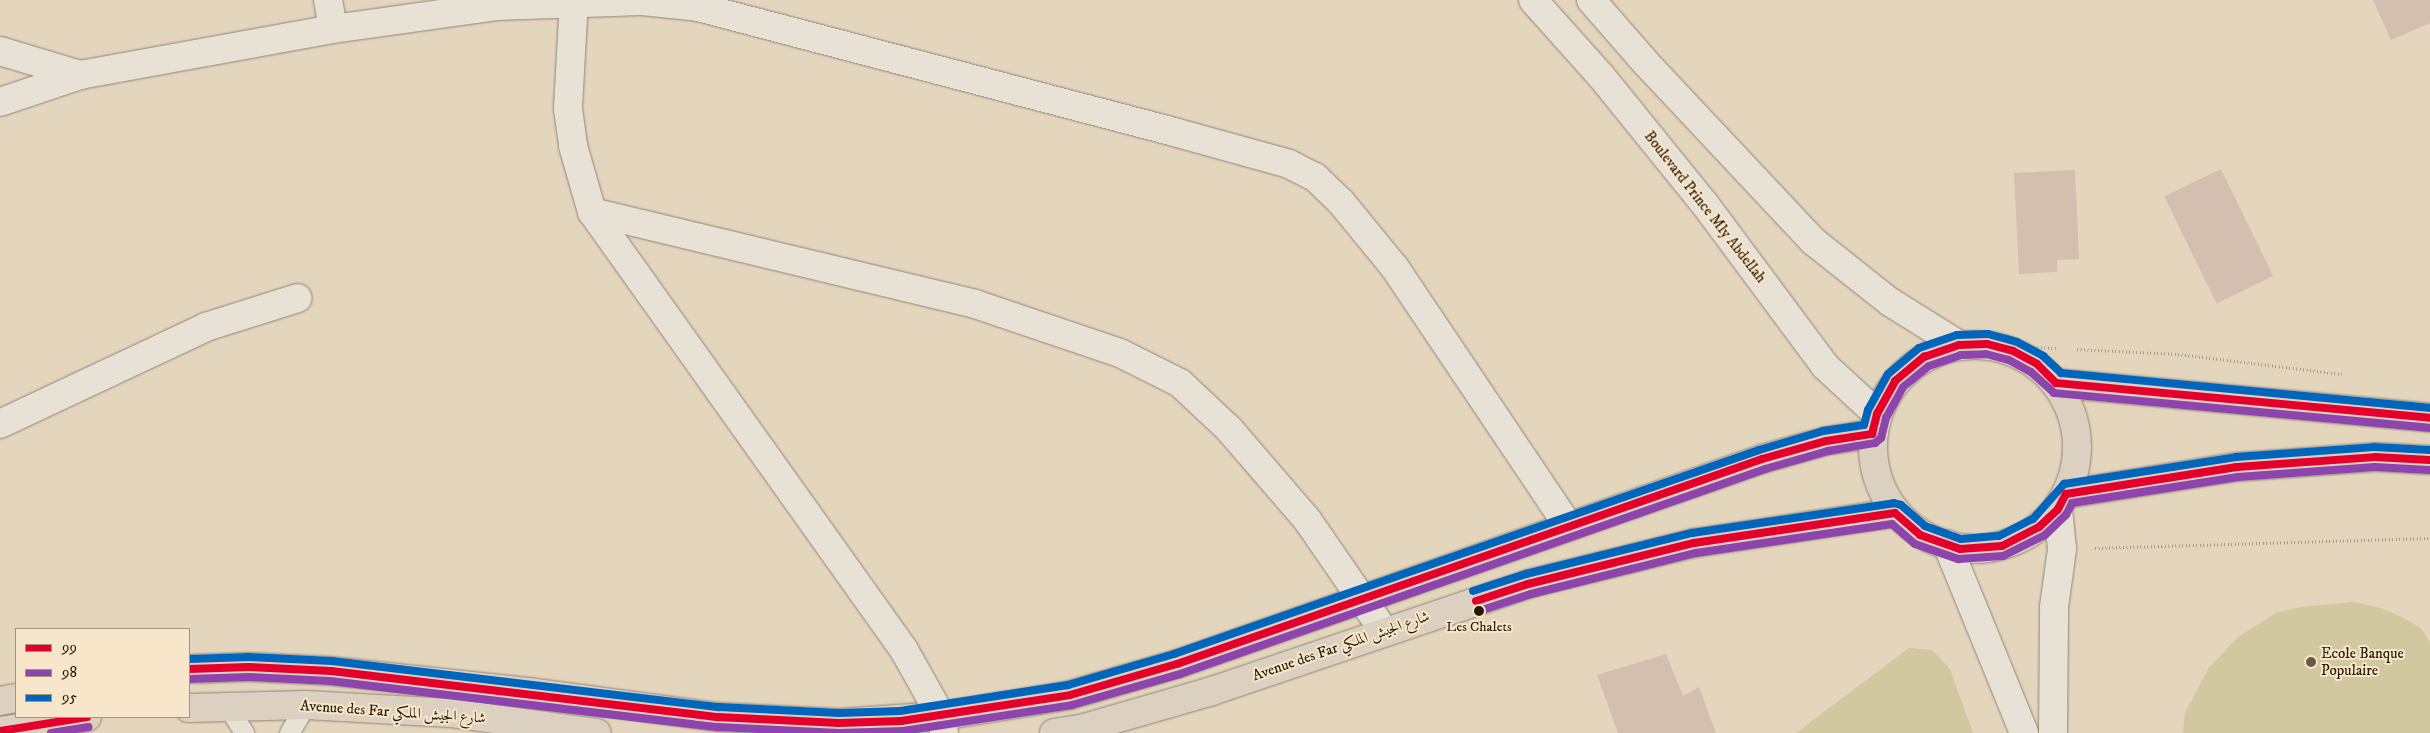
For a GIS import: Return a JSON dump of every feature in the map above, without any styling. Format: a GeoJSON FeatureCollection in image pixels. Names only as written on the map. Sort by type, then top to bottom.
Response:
{"type":"FeatureCollection","features":[{"type":"Feature","properties":{"kind":"main road"},"geometry":{"type":"LineString","coordinates":[[1987,344],[2013,351],[2029,360],[2056,383],[2071,409],[2078,437],[2076,467],[2062,502],[2039,528],[2002,546],[1960,549],[1920,535],[1895,513],[1875,476],[1874,424],[1895,381],[1924,357],[1959,345],[1987,344]]}},
{"type":"Feature","properties":{"kind":"main road"},"geometry":{"type":"LineString","coordinates":[[2056,383],[2430,418]]}},
{"type":"Feature","properties":{"kind":"main road","name":"Avenue des Far شارع الجيش الملكي"},"geometry":{"type":"LineString","coordinates":[[190,669],[249,667],[341,672],[718,717],[943,724],[1070,695],[1177,664],[1568,525],[1762,459],[1826,441],[1874,424]]}},
{"type":"Feature","properties":{"kind":"main road"},"geometry":{"type":"LineString","coordinates":[[2062,502],[2237,467],[2375,457],[2430,460]]}},
{"type":"Feature","properties":{"kind":"main road","name":"Avenue des Far شارع الجيش الملكي"},"geometry":{"type":"LineString","coordinates":[[1054,733],[1084,728],[1212,691],[1384,631],[1528,584],[1694,543],[1895,513]]}},
{"type":"Feature","properties":{"kind":"main road"},"geometry":{"type":"LineString","coordinates":[[0,701],[15,698]]}},
{"type":"Feature","properties":{"kind":"main road","name":"Avenue des Far شارع الجيش الملكي"},"geometry":{"type":"LineString","coordinates":[[190,708],[306,706],[450,713],[597,733]]}},
{"type":"Feature","properties":{"kind":"main road"},"geometry":{"type":"LineString","coordinates":[[0,731],[81,718]]}},
{"type":"Feature","properties":{"kind":"street"},"geometry":{"type":"LineString","coordinates":[[328,0],[333,29]]}},
{"type":"Feature","properties":{"kind":"street"},"geometry":{"type":"LineString","coordinates":[[574,0],[568,109],[573,146],[592,212],[904,650],[943,724]]}},
{"type":"Feature","properties":{"kind":"street"},"geometry":{"type":"LineString","coordinates":[[0,102],[80,75],[333,29],[496,6],[574,0],[642,1],[698,7],[1174,132],[1289,164],[1315,176],[1341,202],[1395,268],[1568,525]]}},
{"type":"Feature","properties":{"kind":"street","name":"Boulevard Prince Mly Abdellah"},"geometry":{"type":"LineString","coordinates":[[1533,0],[1601,76],[1704,203],[1825,366],[1874,424]]}},
{"type":"Feature","properties":{"kind":"street"},"geometry":{"type":"LineString","coordinates":[[1591,0],[1644,62],[1813,241],[1890,302],[1959,345]]}},
{"type":"Feature","properties":{"kind":"street"},"geometry":{"type":"LineString","coordinates":[[0,52],[80,75]]}},
{"type":"Feature","properties":{"kind":"street"},"geometry":{"type":"LineString","coordinates":[[592,212],[975,304],[1120,353],[1180,383],[1229,429],[1308,521],[1364,599],[1384,631]]}},
{"type":"Feature","properties":{"kind":"street"},"geometry":{"type":"LineString","coordinates":[[0,424],[206,327],[298,298]]}},
{"type":"Feature","properties":{"kind":"street"},"geometry":{"type":"LineString","coordinates":[[2053,733],[2054,607],[2062,549],[2062,502]]}},
{"type":"Feature","properties":{"kind":"street"},"geometry":{"type":"LineString","coordinates":[[1946,544],[2024,733]]}},
{"type":"Feature","properties":{"kind":"lane"},"geometry":{"type":"LineString","coordinates":[[289,733],[306,706]]}},
{"type":"Feature","properties":{"kind":"lane"},"geometry":{"type":"LineString","coordinates":[[228,707],[244,733]]}},
{"type":"Feature","properties":{"kind":"path"},"geometry":{"type":"LineString","coordinates":[[1987,344],[2063,348]]}},
{"type":"Feature","properties":{"kind":"path"},"geometry":{"type":"LineString","coordinates":[[2073,349],[2178,354],[2345,374]]}},
{"type":"Feature","properties":{"kind":"path"},"geometry":{"type":"LineString","coordinates":[[2062,549],[2430,538]]}},
{"type":"Feature","properties":{"kind":"shaded area","name":"Ecole Banque Populaire"},"geometry":{"type":"Polygon","coordinates":[[[2353,602],[2381,608],[2402,617],[2421,628],[2430,642],[2430,733],[2183,733],[2185,713],[2208,669],[2238,637],[2276,613],[2301,607],[2353,602]]]}},
{"type":"Feature","properties":{"kind":"shaded area"},"geometry":{"type":"Polygon","coordinates":[[[1909,648],[1932,650],[1950,669],[1973,733],[1796,733],[1909,648]]]}},
{"type":"Feature","properties":{"kind":"building"},"geometry":{"type":"Polygon","coordinates":[[[2373,0],[2430,0],[2430,23],[2391,40],[2373,0]]]}},
{"type":"Feature","properties":{"kind":"building"},"geometry":{"type":"Polygon","coordinates":[[[2221,169],[2273,276],[2217,304],[2164,197],[2221,169]]]}},
{"type":"Feature","properties":{"kind":"building"},"geometry":{"type":"Polygon","coordinates":[[[2075,170],[2079,259],[2057,260],[2057,272],[2019,274],[2014,173],[2075,170]]]}},
{"type":"Feature","properties":{"kind":"building"},"geometry":{"type":"Polygon","coordinates":[[[1666,654],[1683,696],[1699,687],[1716,733],[1618,733],[1597,675],[1666,654]]]}},
{"type":"Feature","properties":{"kind":"transit line","name":"95"},"geometry":{"type":"LineString","coordinates":[[190,659],[249,657],[332,661],[719,707],[839,713],[900,711],[1068,685],[1174,654],[1759,450],[1823,431],[1864,425],[1868,410],[1888,374],[1919,348],[1957,335],[1988,334],[2017,342],[2043,356],[2061,373],[2430,408]]}},
{"type":"Feature","properties":{"kind":"transit line","name":"99"},"geometry":{"type":"LineString","coordinates":[[190,669],[249,667],[331,671],[718,717],[839,723],[901,721],[1070,695],[1177,664],[1762,459],[1826,441],[1872,434],[1877,414],[1895,381],[1924,357],[1959,345],[1987,344],[2013,351],[2037,364],[2056,383],[2430,418]]}},
{"type":"Feature","properties":{"kind":"transit line","name":"98"},"geometry":{"type":"LineString","coordinates":[[190,679],[249,677],[330,681],[718,727],[839,733],[903,731],[1072,705],[1180,674],[1765,469],[1828,451],[1875,443],[1881,438],[1886,418],[1903,387],[1929,366],[1961,355],[1986,354],[2009,360],[2031,372],[2054,393],[2429,428]]}},
{"type":"Feature","properties":{"kind":"transit line","name":"95"},"geometry":{"type":"LineString","coordinates":[[1473,591],[1526,574],[1692,533],[1894,503],[1901,505],[1925,526],[1961,539],[1999,536],[2033,519],[2064,484],[2236,457],[2374,447],[2430,450]]}},
{"type":"Feature","properties":{"kind":"transit line","name":"99"},"geometry":{"type":"LineString","coordinates":[[1476,601],[1528,584],[1694,543],[1895,513],[1920,535],[1960,549],[2002,546],[2039,527],[2058,509],[2066,494],[2237,467],[2375,457],[2430,460]]}},
{"type":"Feature","properties":{"kind":"transit line","name":"98"},"geometry":{"type":"LineString","coordinates":[[1479,611],[1531,594],[1696,553],[1892,524],[1915,544],[1958,559],[2003,556],[2045,535],[2066,515],[2072,503],[2238,477],[2375,467],[2429,470]]}},
{"type":"Feature","properties":{"kind":"transit line","name":"99"},"geometry":{"type":"LineString","coordinates":[[0,731],[81,718]]}},
{"type":"Feature","properties":{"kind":"transit line","name":"98"},"geometry":{"type":"LineString","coordinates":[[51,733],[89,727]]}},
{"type":"Feature","properties":{"kind":"place","name":"Les Chalets"},"geometry":{"type":"Point","coordinates":[1479,611]}},
{"type":"Feature","properties":{"kind":"place","name":"Ecole Banque Populaire"},"geometry":{"type":"Point","coordinates":[2311,662]}}]}
